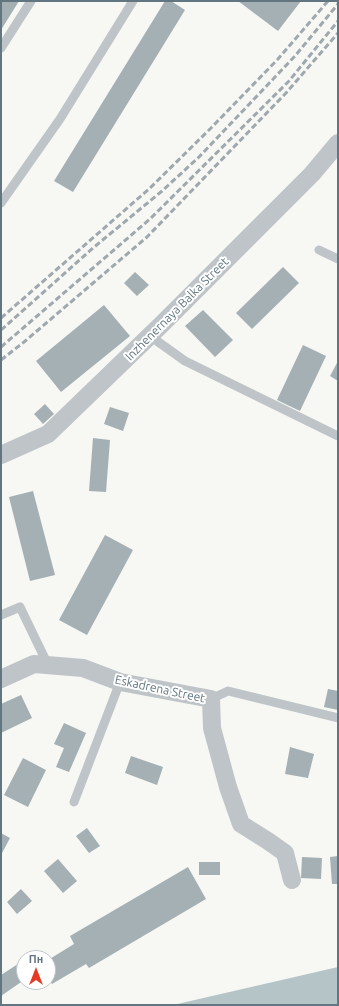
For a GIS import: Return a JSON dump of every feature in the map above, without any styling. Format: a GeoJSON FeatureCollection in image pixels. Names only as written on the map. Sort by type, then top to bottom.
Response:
{"type":"FeatureCollection","features":[{"type":"Feature","properties":{"kind":"street","name":"Inzhenernaya Balka Street"},"geometry":{"type":"LineString","coordinates":[[1,455],[48,434],[150,336],[312,174],[338,143]]}},
{"type":"Feature","properties":{"kind":"street","name":"Eskadrena Street"},"geometry":{"type":"LineString","coordinates":[[1,679],[34,664],[83,668],[120,682],[211,700],[212,728],[228,787],[241,824],[285,853],[292,880]]}},
{"type":"Feature","properties":{"kind":"lane"},"geometry":{"type":"LineString","coordinates":[[1,48],[31,1]]}},
{"type":"Feature","properties":{"kind":"lane"},"geometry":{"type":"LineString","coordinates":[[1,204],[60,119],[133,1]]}},
{"type":"Feature","properties":{"kind":"lane"},"geometry":{"type":"LineString","coordinates":[[319,250],[338,259]]}},
{"type":"Feature","properties":{"kind":"lane"},"geometry":{"type":"LineString","coordinates":[[150,336],[185,361],[338,436]]}},
{"type":"Feature","properties":{"kind":"lane"},"geometry":{"type":"LineString","coordinates":[[1,615],[20,607],[48,665]]}},
{"type":"Feature","properties":{"kind":"lane"},"geometry":{"type":"LineString","coordinates":[[74,802],[120,682]]}},
{"type":"Feature","properties":{"kind":"lane"},"geometry":{"type":"LineString","coordinates":[[211,700],[228,690],[338,718]]}},
{"type":"Feature","properties":{"kind":"shaded area"},"geometry":{"type":"Polygon","coordinates":[[[338,967],[338,1005],[173,1005],[338,967]]]}},
{"type":"Feature","properties":{"kind":"building"},"geometry":{"type":"Polygon","coordinates":[[[1,1],[19,1],[1,30],[1,1]]]}},
{"type":"Feature","properties":{"kind":"building"},"geometry":{"type":"Polygon","coordinates":[[[165,1],[171,1],[185,10],[73,192],[54,181],[165,1]]]}},
{"type":"Feature","properties":{"kind":"building"},"geometry":{"type":"Polygon","coordinates":[[[238,1],[301,1],[278,31],[238,1]]]}},
{"type":"Feature","properties":{"kind":"building"},"geometry":{"type":"Polygon","coordinates":[[[283,267],[299,283],[252,329],[236,313],[283,267]]]}},
{"type":"Feature","properties":{"kind":"building"},"geometry":{"type":"Polygon","coordinates":[[[135,272],[149,285],[137,296],[124,283],[135,272]]]}},
{"type":"Feature","properties":{"kind":"building"},"geometry":{"type":"Polygon","coordinates":[[[104,305],[130,336],[61,392],[36,361],[104,305]]]}},
{"type":"Feature","properties":{"kind":"building"},"geometry":{"type":"Polygon","coordinates":[[[203,310],[233,340],[215,357],[185,326],[203,310]]]}},
{"type":"Feature","properties":{"kind":"building"},"geometry":{"type":"Polygon","coordinates":[[[303,345],[326,356],[300,411],[277,400],[303,345]]]}},
{"type":"Feature","properties":{"kind":"building"},"geometry":{"type":"Polygon","coordinates":[[[338,361],[338,381],[330,376],[338,361]]]}},
{"type":"Feature","properties":{"kind":"building"},"geometry":{"type":"Polygon","coordinates":[[[45,404],[54,414],[43,424],[34,414],[45,404]]]}},
{"type":"Feature","properties":{"kind":"building"},"geometry":{"type":"Polygon","coordinates":[[[110,407],[129,413],[123,431],[104,424],[110,407]]]}},
{"type":"Feature","properties":{"kind":"building"},"geometry":{"type":"Polygon","coordinates":[[[93,438],[110,440],[106,492],[89,491],[93,438]]]}},
{"type":"Feature","properties":{"kind":"building"},"geometry":{"type":"Polygon","coordinates":[[[33,491],[55,575],[30,581],[9,497],[33,491]]]}},
{"type":"Feature","properties":{"kind":"building"},"geometry":{"type":"Polygon","coordinates":[[[105,535],[133,550],[87,635],[59,620],[105,535]]]}},
{"type":"Feature","properties":{"kind":"building"},"geometry":{"type":"Polygon","coordinates":[[[328,689],[338,691],[338,710],[324,707],[328,689]]]}},
{"type":"Feature","properties":{"kind":"building"},"geometry":{"type":"Polygon","coordinates":[[[21,695],[32,718],[1,733],[1,704],[21,695]]]}},
{"type":"Feature","properties":{"kind":"building"},"geometry":{"type":"Polygon","coordinates":[[[64,723],[86,733],[69,772],[56,767],[64,748],[54,744],[64,723]]]}},
{"type":"Feature","properties":{"kind":"building"},"geometry":{"type":"Polygon","coordinates":[[[290,747],[314,754],[308,778],[285,774],[290,747]]]}},
{"type":"Feature","properties":{"kind":"building"},"geometry":{"type":"Polygon","coordinates":[[[131,756],[163,767],[157,785],[125,773],[131,756]]]}},
{"type":"Feature","properties":{"kind":"building"},"geometry":{"type":"Polygon","coordinates":[[[23,758],[46,770],[28,807],[4,795],[23,758]]]}},
{"type":"Feature","properties":{"kind":"building"},"geometry":{"type":"Polygon","coordinates":[[[87,828],[100,846],[89,853],[76,836],[87,828]]]}},
{"type":"Feature","properties":{"kind":"building"},"geometry":{"type":"Polygon","coordinates":[[[1,833],[10,838],[1,855],[1,833]]]}},
{"type":"Feature","properties":{"kind":"building"},"geometry":{"type":"Polygon","coordinates":[[[338,856],[338,884],[332,884],[330,857],[338,856]]]}},
{"type":"Feature","properties":{"kind":"building"},"geometry":{"type":"Polygon","coordinates":[[[302,857],[322,858],[321,879],[301,878],[302,857]]]}},
{"type":"Feature","properties":{"kind":"building"},"geometry":{"type":"Polygon","coordinates":[[[58,859],[77,881],[63,893],[44,871],[58,859]]]}},
{"type":"Feature","properties":{"kind":"building"},"geometry":{"type":"Polygon","coordinates":[[[199,862],[220,862],[220,875],[199,875],[199,862]]]}},
{"type":"Feature","properties":{"kind":"building"},"geometry":{"type":"Polygon","coordinates":[[[188,867],[206,899],[89,968],[86,964],[56,982],[56,955],[74,944],[70,936],[188,867]]]}},
{"type":"Feature","properties":{"kind":"building"},"geometry":{"type":"Polygon","coordinates":[[[21,889],[32,901],[17,914],[7,902],[21,889]]]}},
{"type":"Feature","properties":{"kind":"building"},"geometry":{"type":"Polygon","coordinates":[[[16,965],[16,986],[1,996],[1,975],[16,965]]]}},
{"type":"Feature","properties":{"kind":"railway"},"geometry":{"type":"LineString","coordinates":[[1,318],[149,189],[278,59],[328,1]]}},
{"type":"Feature","properties":{"kind":"railway"},"geometry":{"type":"LineString","coordinates":[[1,330],[93,248],[162,191],[199,157],[295,56],[338,4]]}},
{"type":"Feature","properties":{"kind":"railway"},"geometry":{"type":"LineString","coordinates":[[1,347],[150,219],[289,81],[338,21]]}},
{"type":"Feature","properties":{"kind":"railway"},"geometry":{"type":"LineString","coordinates":[[1,360],[147,237],[286,93],[338,33]]}}]}
